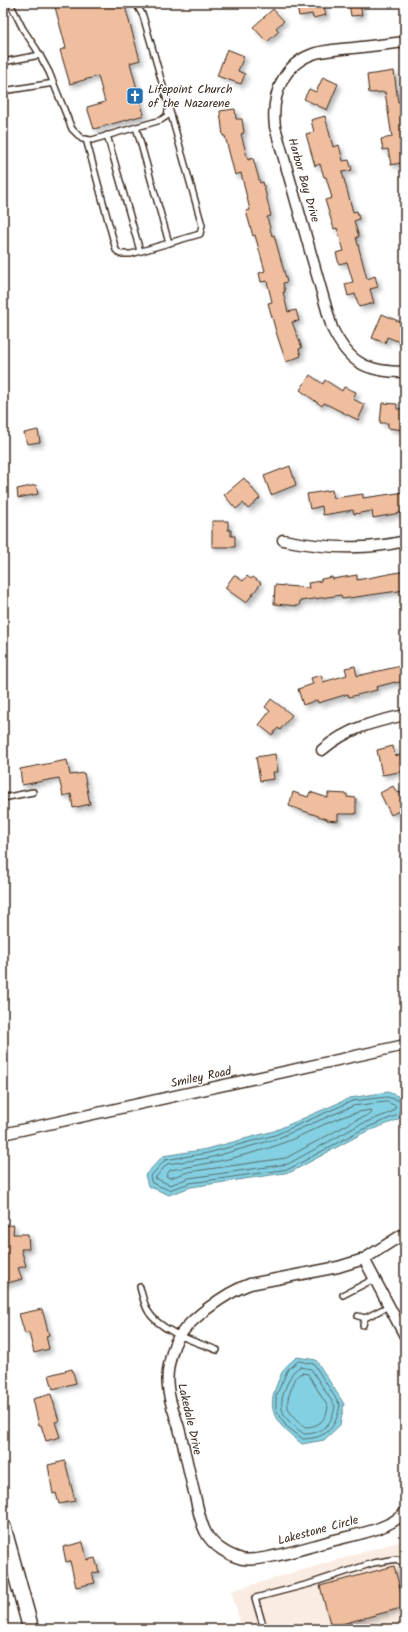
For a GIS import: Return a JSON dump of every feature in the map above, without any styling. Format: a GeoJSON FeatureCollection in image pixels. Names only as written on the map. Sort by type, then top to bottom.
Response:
{"type":"FeatureCollection","features":[{"type":"Feature","properties":{"kind":"main road"},"geometry":{"type":"LineString","coordinates":[[3,1527],[31,1629]]}},
{"type":"Feature","properties":{"kind":"street","name":"Harbor Bay Drive"},"geometry":{"type":"LineString","coordinates":[[405,42],[329,51],[303,58],[292,66],[284,76],[275,98],[273,113],[275,127],[332,328],[339,342],[348,354],[365,366],[386,372],[405,372]]}},
{"type":"Feature","properties":{"kind":"street"},"geometry":{"type":"LineString","coordinates":[[283,540],[308,545],[367,548],[405,541]]}},
{"type":"Feature","properties":{"kind":"street"},"geometry":{"type":"LineString","coordinates":[[322,750],[333,741],[358,727],[376,721],[405,715]]}},
{"type":"Feature","properties":{"kind":"street","name":"Smiley Road"},"geometry":{"type":"LineString","coordinates":[[3,1134],[405,1045]]}},
{"type":"Feature","properties":{"kind":"street","name":"Lakedale Drive"},"geometry":{"type":"LineString","coordinates":[[234,1556],[218,1547],[206,1533],[200,1516],[179,1428],[170,1403],[167,1376],[175,1345],[180,1335],[216,1302],[237,1289],[250,1284],[338,1267],[364,1259],[405,1233]]}},
{"type":"Feature","properties":{"kind":"street"},"geometry":{"type":"LineString","coordinates":[[364,1259],[405,1336]]}},
{"type":"Feature","properties":{"kind":"street","name":"Lakestone Circle"},"geometry":{"type":"LineString","coordinates":[[234,1556],[251,1560],[285,1553],[385,1526],[405,1512]]}},
{"type":"Feature","properties":{"kind":"lane"},"geometry":{"type":"LineString","coordinates":[[10,3],[23,29],[40,55],[54,84],[72,129],[78,135],[92,140],[161,120],[167,116],[168,107]]}},
{"type":"Feature","properties":{"kind":"lane"},"geometry":{"type":"LineString","coordinates":[[86,139],[116,250],[120,254],[125,255],[200,234],[202,225],[143,16],[136,3]]}},
{"type":"Feature","properties":{"kind":"lane"},"geometry":{"type":"LineString","coordinates":[[3,62],[40,55]]}},
{"type":"Feature","properties":{"kind":"lane"},"geometry":{"type":"LineString","coordinates":[[3,91],[54,84]]}},
{"type":"Feature","properties":{"kind":"lane"},"geometry":{"type":"LineString","coordinates":[[136,127],[169,243]]}},
{"type":"Feature","properties":{"kind":"lane"},"geometry":{"type":"LineString","coordinates":[[107,135],[140,251]]}},
{"type":"Feature","properties":{"kind":"lane"},"geometry":{"type":"LineString","coordinates":[[3,798],[33,792]]}},
{"type":"Feature","properties":{"kind":"lane"},"geometry":{"type":"LineString","coordinates":[[343,1295],[374,1279]]}},
{"type":"Feature","properties":{"kind":"lane"},"geometry":{"type":"LineString","coordinates":[[140,1287],[148,1313],[156,1320],[180,1335],[217,1350]]}},
{"type":"Feature","properties":{"kind":"lane"},"geometry":{"type":"LineString","coordinates":[[358,1316],[365,1318],[389,1306]]}},
{"type":"Feature","properties":{"kind":"lane"},"geometry":{"type":"LineString","coordinates":[[363,1325],[365,1318]]}},
{"type":"Feature","properties":{"kind":"lane"},"geometry":{"type":"LineString","coordinates":[[264,1629],[255,1598],[397,1558],[405,1566]]}},
{"type":"Feature","properties":{"kind":"shaded area"},"geometry":{"type":"Polygon","coordinates":[[[405,1540],[405,1629],[242,1629],[231,1591],[405,1540]]]}},
{"type":"Feature","properties":{"kind":"water"},"geometry":{"type":"Polygon","coordinates":[[[388,1092],[405,1099],[405,1112],[397,1120],[363,1133],[291,1172],[191,1187],[169,1195],[148,1186],[145,1175],[163,1156],[207,1149],[274,1131],[350,1098],[388,1092]]]}},
{"type":"Feature","properties":{"kind":"water"},"geometry":{"type":"Polygon","coordinates":[[[297,1357],[316,1360],[344,1404],[340,1425],[324,1440],[302,1444],[281,1425],[273,1411],[273,1394],[279,1379],[284,1369],[297,1357]]]}},
{"type":"Feature","properties":{"kind":"building"},"geometry":{"type":"Polygon","coordinates":[[[54,3],[124,3],[140,60],[130,63],[144,115],[94,129],[87,107],[105,102],[98,76],[70,84],[60,50],[66,48],[54,3]]]}},
{"type":"Feature","properties":{"kind":"building"},"geometry":{"type":"Polygon","coordinates":[[[296,3],[323,3],[326,15],[313,18],[312,14],[299,16],[296,3]]]}},
{"type":"Feature","properties":{"kind":"building"},"geometry":{"type":"Polygon","coordinates":[[[349,3],[360,3],[362,15],[351,16],[349,3]]]}},
{"type":"Feature","properties":{"kind":"building"},"geometry":{"type":"Polygon","coordinates":[[[273,9],[284,21],[276,28],[279,31],[267,42],[253,27],[273,9]]]}},
{"type":"Feature","properties":{"kind":"building"},"geometry":{"type":"Polygon","coordinates":[[[227,49],[244,56],[238,71],[245,74],[241,84],[217,76],[227,49]]]}},
{"type":"Feature","properties":{"kind":"building"},"geometry":{"type":"Polygon","coordinates":[[[394,71],[398,102],[402,101],[405,115],[405,162],[391,165],[388,149],[383,150],[381,139],[392,137],[385,92],[369,93],[367,75],[394,71]]]}},
{"type":"Feature","properties":{"kind":"building"},"geometry":{"type":"Polygon","coordinates":[[[323,77],[338,84],[327,110],[304,99],[309,89],[316,92],[323,77]]]}},
{"type":"Feature","properties":{"kind":"building"},"geometry":{"type":"Polygon","coordinates":[[[235,109],[236,119],[242,119],[244,133],[241,134],[248,160],[253,158],[260,183],[263,182],[271,216],[267,217],[272,236],[274,235],[287,282],[283,283],[285,292],[283,292],[288,312],[296,310],[299,321],[292,322],[302,348],[299,349],[301,356],[286,362],[268,303],[272,302],[267,281],[261,282],[259,273],[265,271],[255,235],[253,236],[246,211],[250,210],[241,173],[235,175],[225,136],[223,136],[220,111],[235,109]]]}},
{"type":"Feature","properties":{"kind":"building"},"geometry":{"type":"Polygon","coordinates":[[[325,116],[333,147],[339,145],[343,161],[349,160],[352,170],[342,172],[353,212],[357,211],[359,219],[354,221],[359,237],[356,237],[367,279],[375,276],[378,287],[370,289],[374,303],[359,307],[355,294],[348,296],[345,284],[353,282],[347,262],[339,264],[336,253],[344,251],[337,228],[334,229],[325,200],[332,198],[326,177],[324,177],[320,164],[315,166],[306,134],[314,132],[311,120],[325,116]]]}},
{"type":"Feature","properties":{"kind":"building"},"geometry":{"type":"Polygon","coordinates":[[[382,314],[405,324],[405,329],[400,342],[387,337],[385,343],[372,338],[382,314]]]}},
{"type":"Feature","properties":{"kind":"building"},"geometry":{"type":"Polygon","coordinates":[[[310,375],[323,384],[325,380],[342,391],[344,387],[356,392],[353,399],[365,405],[358,420],[324,403],[322,406],[300,390],[310,375]]]}},
{"type":"Feature","properties":{"kind":"building"},"geometry":{"type":"Polygon","coordinates":[[[382,403],[397,404],[397,409],[405,409],[404,430],[388,428],[388,423],[380,423],[382,403]]]}},
{"type":"Feature","properties":{"kind":"building"},"geometry":{"type":"Polygon","coordinates":[[[38,430],[40,442],[27,444],[24,433],[38,430]]]}},
{"type":"Feature","properties":{"kind":"building"},"geometry":{"type":"Polygon","coordinates":[[[290,466],[296,485],[271,495],[264,476],[290,466]]]}},
{"type":"Feature","properties":{"kind":"building"},"geometry":{"type":"Polygon","coordinates":[[[244,478],[260,498],[248,509],[243,503],[236,509],[224,495],[244,478]]]}},
{"type":"Feature","properties":{"kind":"building"},"geometry":{"type":"Polygon","coordinates":[[[36,485],[38,494],[18,498],[17,489],[36,485]]]}},
{"type":"Feature","properties":{"kind":"building"},"geometry":{"type":"Polygon","coordinates":[[[332,490],[334,498],[363,494],[363,498],[405,492],[405,512],[373,518],[372,511],[354,514],[353,510],[323,515],[322,506],[310,509],[307,494],[332,490]]]}},
{"type":"Feature","properties":{"kind":"building"},"geometry":{"type":"Polygon","coordinates":[[[212,521],[228,521],[228,530],[231,530],[231,536],[235,536],[235,547],[212,547],[212,521]]]}},
{"type":"Feature","properties":{"kind":"building"},"geometry":{"type":"Polygon","coordinates":[[[405,571],[405,590],[342,599],[341,595],[300,601],[299,606],[274,604],[275,585],[309,588],[308,583],[321,581],[321,579],[332,577],[333,579],[357,575],[357,580],[405,571]]]}},
{"type":"Feature","properties":{"kind":"building"},"geometry":{"type":"Polygon","coordinates":[[[234,575],[243,581],[247,576],[251,579],[253,577],[261,583],[246,603],[225,588],[234,575]]]}},
{"type":"Feature","properties":{"kind":"building"},"geometry":{"type":"Polygon","coordinates":[[[405,665],[405,681],[376,687],[377,690],[349,697],[348,694],[318,703],[317,700],[303,705],[298,689],[313,684],[311,678],[321,675],[323,682],[347,675],[345,668],[355,666],[357,676],[405,665]]]}},
{"type":"Feature","properties":{"kind":"building"},"geometry":{"type":"Polygon","coordinates":[[[271,699],[292,715],[280,730],[278,728],[272,735],[259,725],[270,711],[265,707],[271,699]]]}},
{"type":"Feature","properties":{"kind":"building"},"geometry":{"type":"Polygon","coordinates":[[[393,746],[395,756],[400,755],[401,759],[405,759],[405,771],[382,775],[377,750],[393,746]]]}},
{"type":"Feature","properties":{"kind":"building"},"geometry":{"type":"Polygon","coordinates":[[[275,754],[278,772],[273,772],[274,779],[260,781],[256,757],[275,754]]]}},
{"type":"Feature","properties":{"kind":"building"},"geometry":{"type":"Polygon","coordinates":[[[67,760],[70,775],[84,773],[90,804],[73,808],[71,794],[63,796],[59,778],[22,785],[20,769],[67,760]]]}},
{"type":"Feature","properties":{"kind":"building"},"geometry":{"type":"Polygon","coordinates":[[[393,786],[397,793],[400,792],[405,802],[405,808],[391,815],[380,793],[393,786]]]}},
{"type":"Feature","properties":{"kind":"building"},"geometry":{"type":"Polygon","coordinates":[[[293,792],[308,797],[310,792],[328,798],[328,793],[347,794],[347,797],[356,798],[356,814],[338,814],[338,821],[327,820],[289,806],[293,792]]]}},
{"type":"Feature","properties":{"kind":"building"},"geometry":{"type":"Polygon","coordinates":[[[14,1225],[13,1234],[28,1234],[29,1249],[21,1249],[26,1266],[18,1268],[22,1279],[4,1284],[3,1226],[14,1225]]]}},
{"type":"Feature","properties":{"kind":"building"},"geometry":{"type":"Polygon","coordinates":[[[42,1309],[49,1335],[46,1336],[49,1349],[34,1353],[29,1333],[25,1334],[19,1314],[42,1309]]]}},
{"type":"Feature","properties":{"kind":"building"},"geometry":{"type":"Polygon","coordinates":[[[72,1369],[76,1383],[53,1389],[49,1375],[72,1369]]]}},
{"type":"Feature","properties":{"kind":"building"},"geometry":{"type":"Polygon","coordinates":[[[51,1394],[59,1421],[55,1422],[60,1437],[46,1441],[41,1425],[39,1425],[33,1399],[51,1394]]]}},
{"type":"Feature","properties":{"kind":"building"},"geometry":{"type":"Polygon","coordinates":[[[65,1461],[75,1501],[59,1504],[56,1493],[53,1494],[48,1465],[65,1461]]]}},
{"type":"Feature","properties":{"kind":"building"},"geometry":{"type":"Polygon","coordinates":[[[83,1542],[87,1560],[95,1558],[99,1572],[92,1573],[95,1583],[76,1587],[70,1561],[66,1562],[63,1547],[83,1542]]]}},
{"type":"Feature","properties":{"kind":"building"},"geometry":{"type":"Polygon","coordinates":[[[394,1566],[405,1607],[331,1627],[320,1586],[394,1566]]]}},
{"type":"Feature","properties":{"kind":"place","name":"Lifepoint Church of the Nazarene"},"geometry":{"type":"Point","coordinates":[135,96]}}]}
